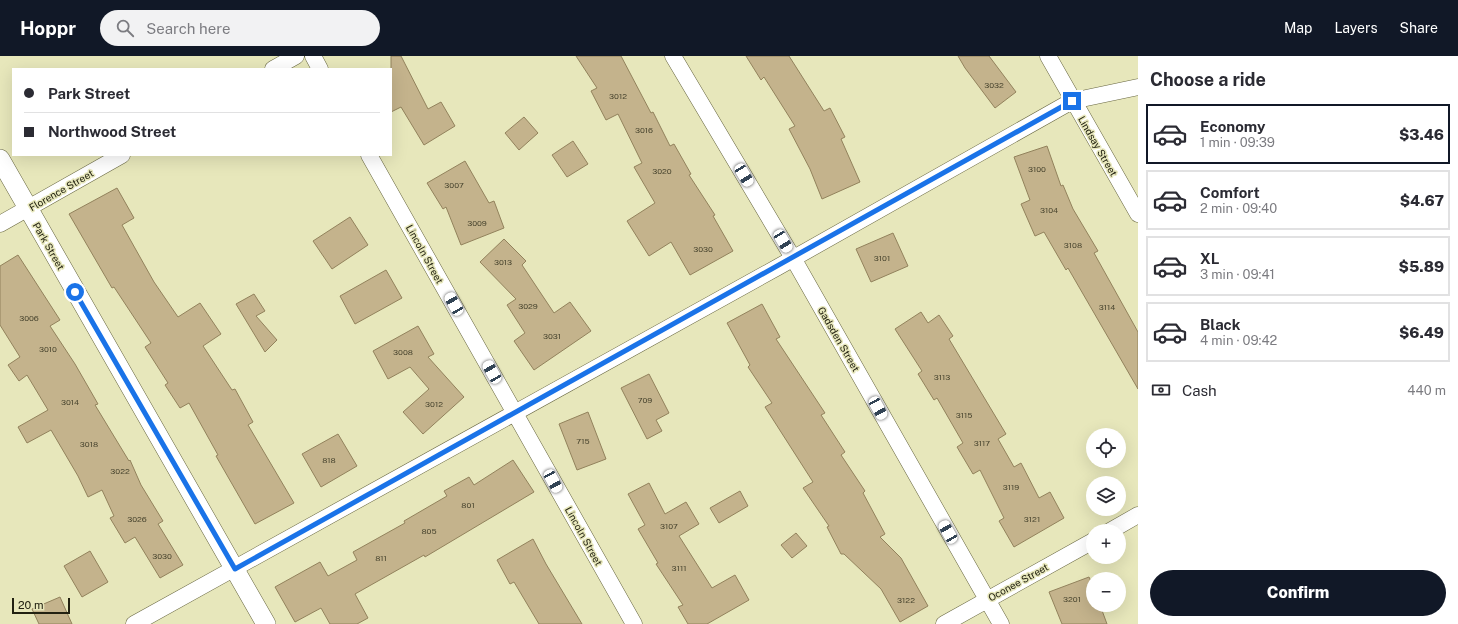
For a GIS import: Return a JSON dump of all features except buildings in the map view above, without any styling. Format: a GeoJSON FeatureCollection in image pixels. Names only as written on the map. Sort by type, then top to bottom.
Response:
{"type":"FeatureCollection","features":[{"type":"Feature","properties":{"kind":"street"},"geometry":{"type":"LineString","coordinates":[[275,68],[296,56]]}},
{"type":"Feature","properties":{"kind":"street"},"geometry":{"type":"LineString","coordinates":[[313,56],[319,68]]}},
{"type":"Feature","properties":{"kind":"street","name":"Gadsden Street"},"geometry":{"type":"LineString","coordinates":[[673,56],[793,258],[1001,624]]}},
{"type":"Feature","properties":{"kind":"street","name":"Lindsay Street"},"geometry":{"type":"LineString","coordinates":[[1048,56],[1072,101],[1138,214]]}},
{"type":"Feature","properties":{"kind":"street"},"geometry":{"type":"LineString","coordinates":[[134,624],[793,258],[1072,101],[1138,88]]}},
{"type":"Feature","properties":{"kind":"street","name":"Florence Street"},"geometry":{"type":"LineString","coordinates":[[0,224],[120,156]]}},
{"type":"Feature","properties":{"kind":"street","name":"Lincoln Street"},"geometry":{"type":"LineString","coordinates":[[370,156],[634,624]]}},
{"type":"Feature","properties":{"kind":"street","name":"Park Street"},"geometry":{"type":"LineString","coordinates":[[0,159],[266,624]]}},
{"type":"Feature","properties":{"kind":"street"},"geometry":{"type":"LineString","coordinates":[[1123,524],[1138,516]]}},
{"type":"Feature","properties":{"kind":"street","name":"Oconee Street"},"geometry":{"type":"LineString","coordinates":[[944,624],[1086,545]]}},
{"type":"Feature","properties":{"kind":"route"},"geometry":{"type":"LineString","coordinates":[[75,292],[235,569],[778,267],[1072,101]]}}]}
